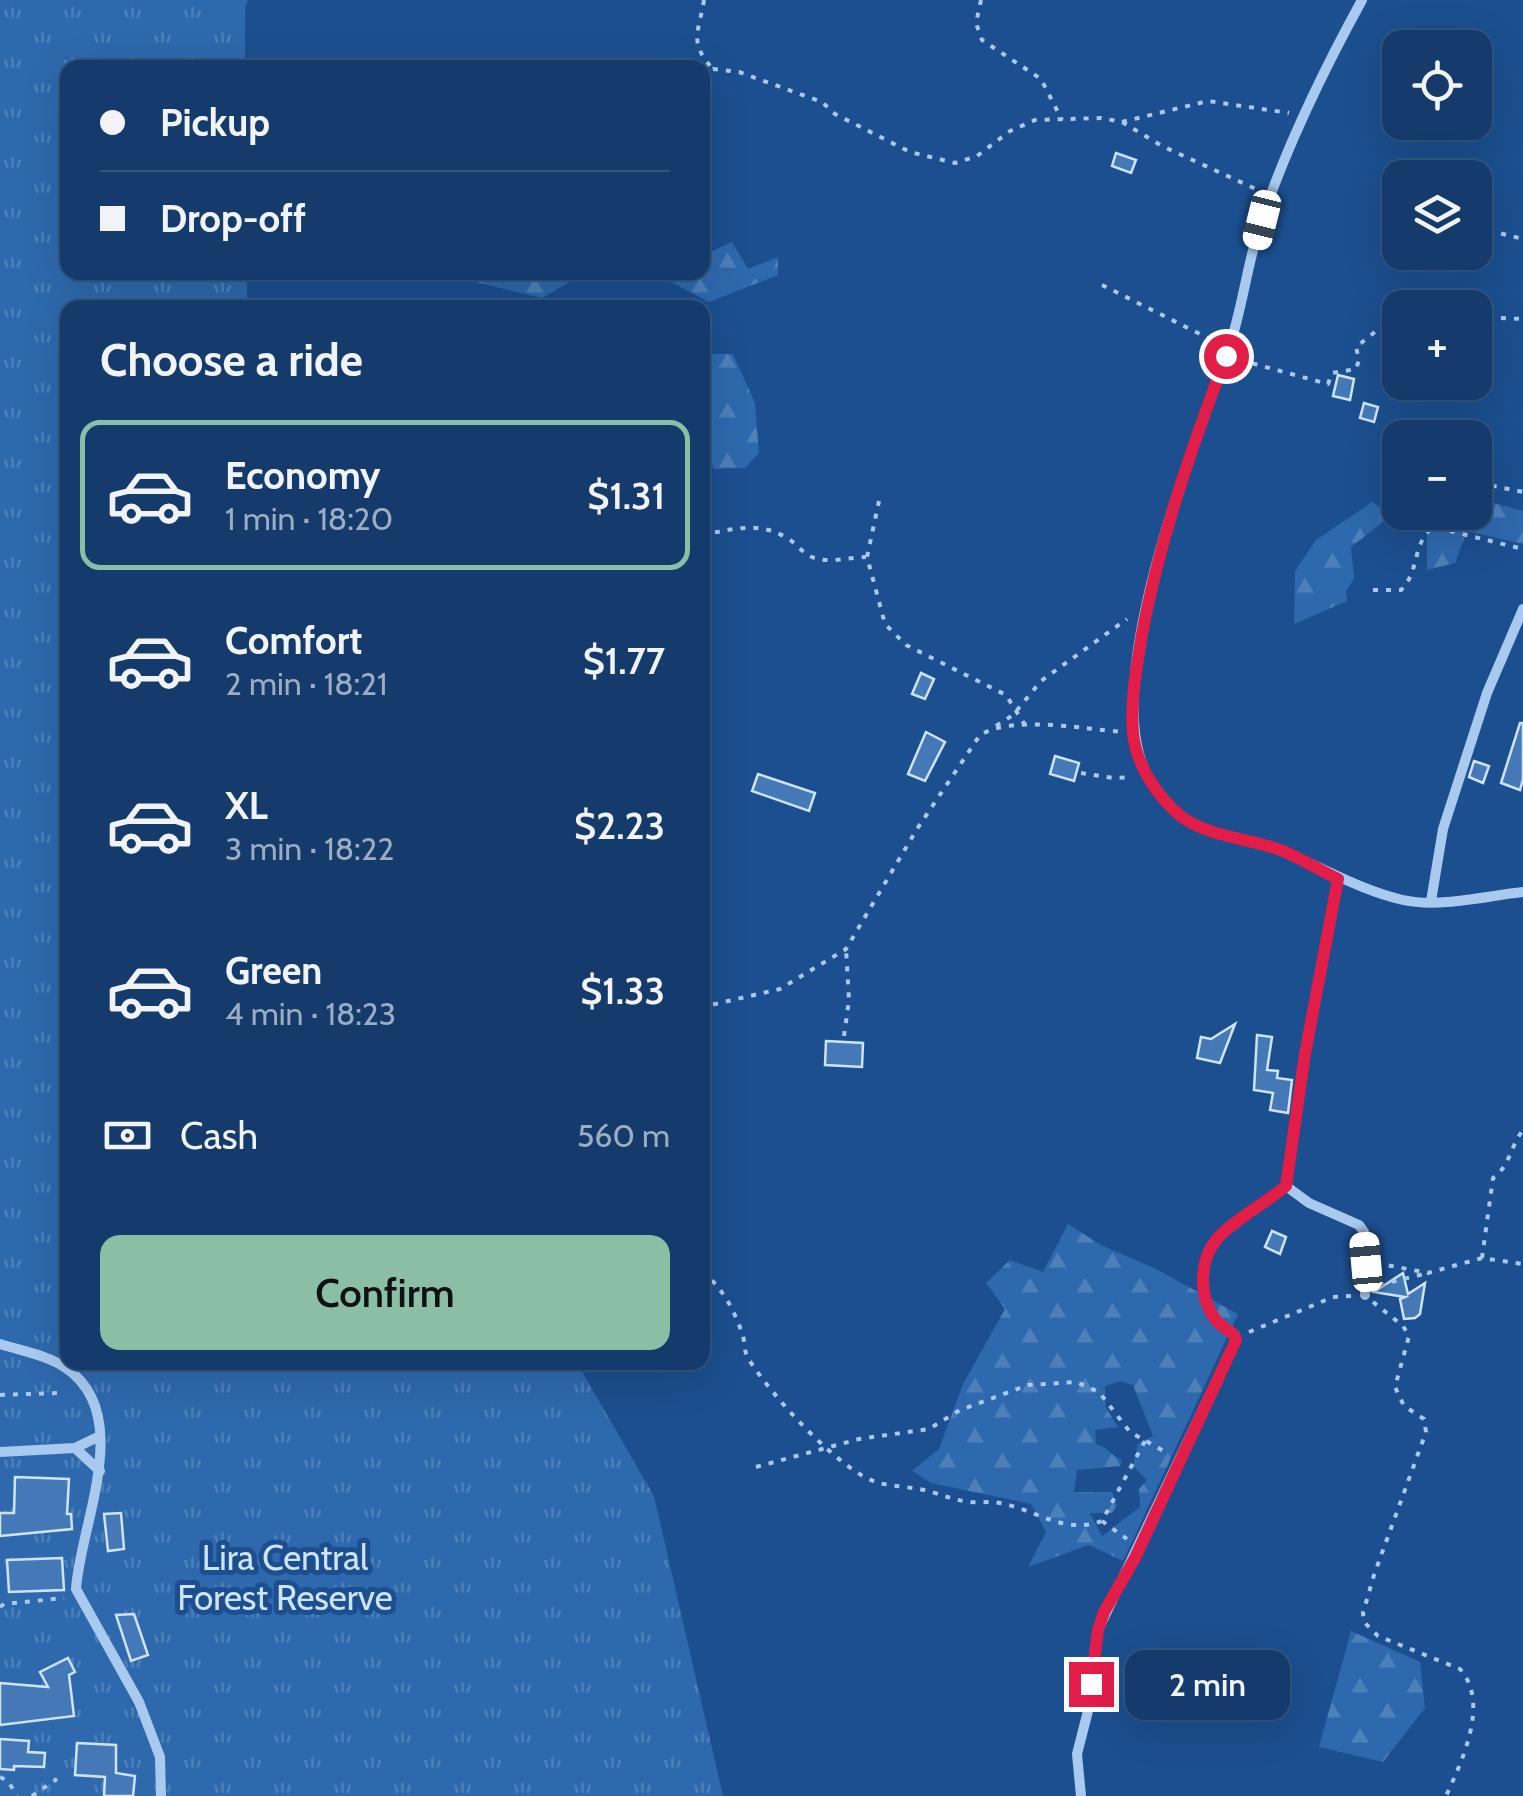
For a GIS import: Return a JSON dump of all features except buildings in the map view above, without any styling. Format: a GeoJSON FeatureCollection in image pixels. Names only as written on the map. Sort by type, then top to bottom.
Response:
{"type":"FeatureCollection","features":[{"type":"Feature","properties":{"kind":"street"},"geometry":{"type":"LineString","coordinates":[[1362,0],[1318,81],[1262,220],[1227,352],[1165,529],[1136,666],[1133,732],[1147,776],[1170,806],[1200,827],[1283,851],[1338,879],[1405,900],[1523,892]]}},
{"type":"Feature","properties":{"kind":"street"},"geometry":{"type":"LineString","coordinates":[[1431,901],[1444,829],[1487,693],[1523,609]]}},
{"type":"Feature","properties":{"kind":"street"},"geometry":{"type":"LineString","coordinates":[[1081,1796],[1077,1754],[1104,1612],[1139,1548],[1236,1338],[1216,1320],[1207,1302],[1202,1282],[1206,1260],[1218,1238],[1286,1186],[1305,1054],[1338,879]]}},
{"type":"Feature","properties":{"kind":"street"},"geometry":{"type":"LineString","coordinates":[[1286,1186],[1309,1202],[1359,1225],[1364,1232],[1365,1295]]}},
{"type":"Feature","properties":{"kind":"street"},"geometry":{"type":"LineString","coordinates":[[0,1344],[60,1365]]}},
{"type":"Feature","properties":{"kind":"street"},"geometry":{"type":"LineString","coordinates":[[67,1370],[76,1376],[94,1404],[100,1436],[100,1471],[77,1573],[78,1597],[140,1702],[160,1757],[161,1796]]}},
{"type":"Feature","properties":{"kind":"street"},"geometry":{"type":"LineString","coordinates":[[0,1452],[75,1448],[100,1436]]}},
{"type":"Feature","properties":{"kind":"street"},"geometry":{"type":"LineString","coordinates":[[75,1448],[100,1471]]}},
{"type":"Feature","properties":{"kind":"path"},"geometry":{"type":"LineString","coordinates":[[704,0],[696,36],[699,54],[704,60]]}},
{"type":"Feature","properties":{"kind":"path"},"geometry":{"type":"LineString","coordinates":[[982,0],[976,23],[982,40],[1041,79],[1062,120]]}},
{"type":"Feature","properties":{"kind":"path"},"geometry":{"type":"LineString","coordinates":[[710,67],[713,70]]}},
{"type":"Feature","properties":{"kind":"path"},"geometry":{"type":"LineString","coordinates":[[710,72],[739,72],[822,102],[835,114],[910,152],[944,162],[977,156],[1010,131],[1035,120],[1102,118],[1122,122],[1162,146],[1271,196]]}},
{"type":"Feature","properties":{"kind":"path"},"geometry":{"type":"LineString","coordinates":[[1122,122],[1208,101],[1304,116]]}},
{"type":"Feature","properties":{"kind":"path"},"geometry":{"type":"LineString","coordinates":[[1492,234],[1523,239]]}},
{"type":"Feature","properties":{"kind":"path"},"geometry":{"type":"LineString","coordinates":[[1102,285],[1227,352],[1328,384],[1332,373],[1356,370],[1356,347],[1382,331]]}},
{"type":"Feature","properties":{"kind":"path"},"geometry":{"type":"LineString","coordinates":[[1492,318],[1523,319]]}},
{"type":"Feature","properties":{"kind":"path"},"geometry":{"type":"LineString","coordinates":[[1492,486],[1523,492]]}},
{"type":"Feature","properties":{"kind":"path"},"geometry":{"type":"LineString","coordinates":[[879,501],[866,556],[885,624],[906,645],[1006,695],[1025,725]]}},
{"type":"Feature","properties":{"kind":"path"},"geometry":{"type":"LineString","coordinates":[[710,533],[757,527],[789,539],[810,557],[826,560],[866,556]]}},
{"type":"Feature","properties":{"kind":"path"},"geometry":{"type":"LineString","coordinates":[[1373,590],[1401,590],[1409,583],[1423,534],[1434,527],[1523,549]]}},
{"type":"Feature","properties":{"kind":"path"},"geometry":{"type":"LineString","coordinates":[[710,1006],[780,989],[846,949],[973,741],[1016,712],[1041,681],[1148,606]]}},
{"type":"Feature","properties":{"kind":"path"},"geometry":{"type":"LineString","coordinates":[[994,726],[1133,732]]}},
{"type":"Feature","properties":{"kind":"path"},"geometry":{"type":"LineString","coordinates":[[1081,773],[1113,778],[1147,776]]}},
{"type":"Feature","properties":{"kind":"path"},"geometry":{"type":"LineString","coordinates":[[844,1036],[849,1000],[846,949]]}},
{"type":"Feature","properties":{"kind":"path"},"geometry":{"type":"LineString","coordinates":[[1482,1258],[1493,1178],[1504,1170],[1510,1148],[1523,1130]]}},
{"type":"Feature","properties":{"kind":"path"},"geometry":{"type":"LineString","coordinates":[[1236,1338],[1333,1297],[1365,1295],[1382,1282],[1398,1282],[1482,1258],[1523,1264]]}},
{"type":"Feature","properties":{"kind":"path"},"geometry":{"type":"LineString","coordinates":[[1366,1262],[1428,1273]]}},
{"type":"Feature","properties":{"kind":"path"},"geometry":{"type":"LineString","coordinates":[[710,1278],[729,1303],[744,1338],[745,1354],[822,1448],[838,1456],[854,1474],[877,1483],[931,1492],[948,1499],[1000,1503],[1069,1526],[1086,1527],[1102,1521],[1145,1441]]}},
{"type":"Feature","properties":{"kind":"path"},"geometry":{"type":"LineString","coordinates":[[1365,1295],[1403,1326],[1409,1336],[1395,1388],[1404,1406],[1424,1419],[1426,1432],[1374,1575],[1364,1622],[1378,1636],[1460,1670],[1468,1679],[1473,1696],[1470,1731],[1446,1796]]}},
{"type":"Feature","properties":{"kind":"path"},"geometry":{"type":"LineString","coordinates":[[756,1468],[859,1439],[929,1429],[960,1410],[1028,1385],[1076,1382],[1099,1392],[1130,1432],[1180,1460]]}},
{"type":"Feature","properties":{"kind":"path"},"geometry":{"type":"LineString","coordinates":[[0,1396],[57,1393]]}},
{"type":"Feature","properties":{"kind":"path"},"geometry":{"type":"LineString","coordinates":[[1102,1521],[1139,1548]]}},
{"type":"Feature","properties":{"kind":"path"},"geometry":{"type":"LineString","coordinates":[[0,1607],[26,1600],[78,1597]]}},
{"type":"Feature","properties":{"kind":"path"},"geometry":{"type":"LineString","coordinates":[[0,1777],[8,1781],[17,1796]]}},
{"type":"Feature","properties":{"kind":"path"},"geometry":{"type":"LineString","coordinates":[[32,1796],[57,1779]]}},
{"type":"Feature","properties":{"kind":"green space","name":"Lira Central Forest Reserve"},"geometry":{"type":"Polygon","coordinates":[[[0,0],[248,0],[245,60],[60,60],[60,280],[247,280],[247,300],[60,300],[60,1370],[581,1370],[654,1496],[723,1796],[0,1796],[0,0]]]}},
{"type":"Feature","properties":{"kind":"green space"},"geometry":{"type":"Polygon","coordinates":[[[732,242],[748,269],[778,257],[778,275],[710,302],[669,281],[710,280],[710,252],[732,242]]]}},
{"type":"Feature","properties":{"kind":"green space"},"geometry":{"type":"Polygon","coordinates":[[[467,280],[573,280],[542,298],[467,280]]]}},
{"type":"Feature","properties":{"kind":"green space"},"geometry":{"type":"Polygon","coordinates":[[[733,354],[755,403],[759,453],[745,468],[714,469],[710,458],[710,356],[733,354]]]}},
{"type":"Feature","properties":{"kind":"green space"},"geometry":{"type":"Polygon","coordinates":[[[1372,502],[1382,508],[1382,523],[1351,547],[1354,579],[1346,591],[1347,601],[1294,624],[1295,571],[1316,540],[1372,502]]]}},
{"type":"Feature","properties":{"kind":"green space"},"geometry":{"type":"Polygon","coordinates":[[[1492,503],[1523,511],[1523,544],[1467,531],[1455,563],[1427,570],[1427,530],[1492,530],[1492,503]]]}},
{"type":"Feature","properties":{"kind":"green space"},"geometry":{"type":"Polygon","coordinates":[[[1068,1224],[1101,1245],[1156,1269],[1238,1314],[1123,1561],[1089,1545],[1028,1567],[1046,1532],[1031,1504],[931,1483],[912,1471],[939,1449],[963,1384],[1005,1309],[986,1283],[1010,1260],[1043,1272],[1068,1224]],[[1120,1381],[1105,1386],[1106,1408],[1118,1427],[1095,1430],[1096,1444],[1122,1460],[1120,1466],[1077,1470],[1074,1492],[1112,1492],[1117,1505],[1112,1513],[1090,1513],[1102,1536],[1140,1507],[1139,1489],[1147,1480],[1133,1466],[1138,1444],[1153,1436],[1133,1385],[1120,1381]]]}},
{"type":"Feature","properties":{"kind":"green space"},"geometry":{"type":"Polygon","coordinates":[[[1351,1631],[1420,1662],[1425,1708],[1383,1762],[1319,1747],[1351,1631]]]}},
{"type":"Feature","properties":{"kind":"route"},"geometry":{"type":"LineString","coordinates":[[1091,1684],[1104,1612],[1135,1558],[1236,1340],[1216,1320],[1207,1302],[1202,1282],[1206,1260],[1218,1238],[1286,1186],[1305,1054],[1338,879],[1283,851],[1185,819],[1147,776],[1133,732],[1136,666],[1165,529],[1226,356]]}}]}
